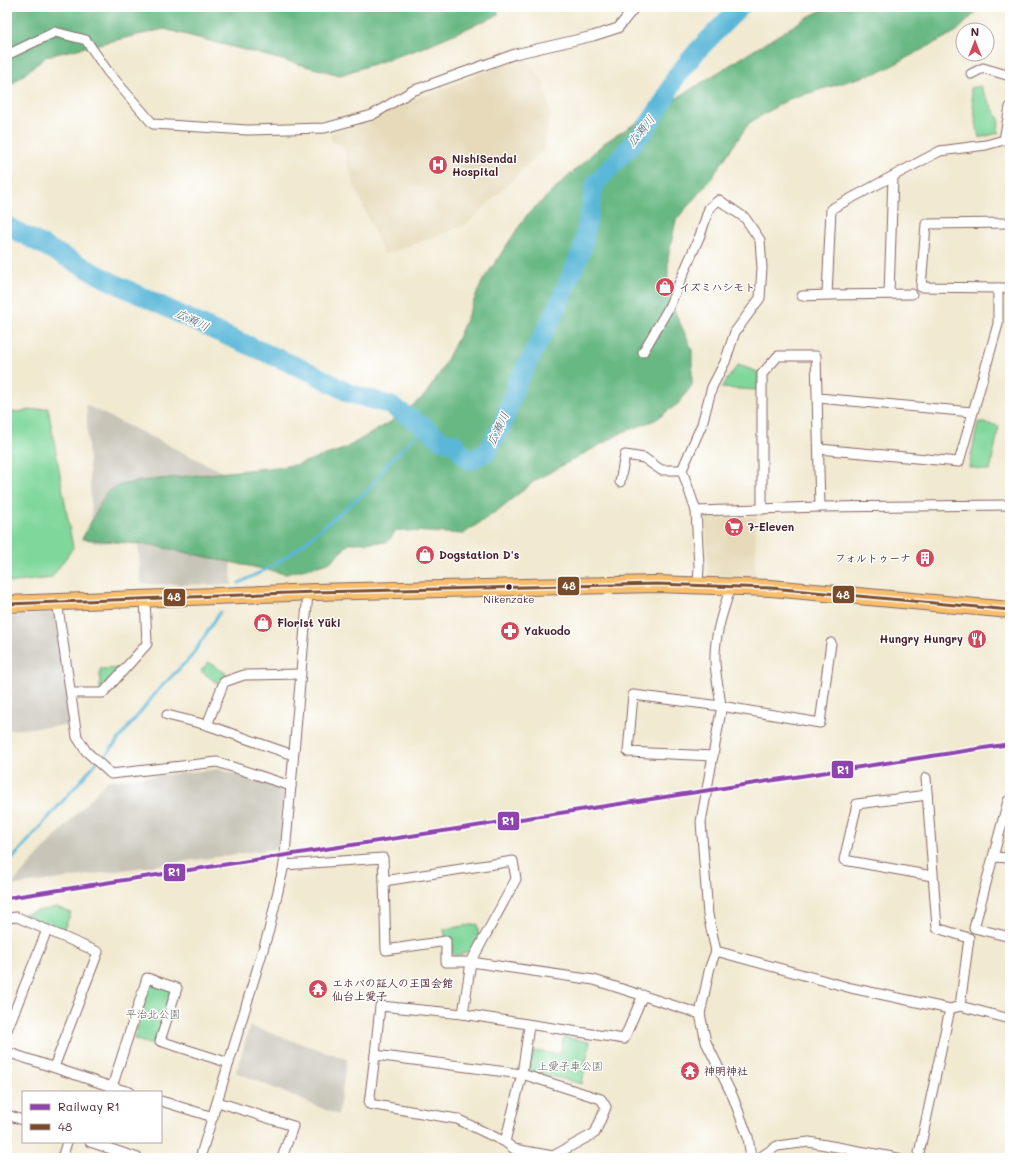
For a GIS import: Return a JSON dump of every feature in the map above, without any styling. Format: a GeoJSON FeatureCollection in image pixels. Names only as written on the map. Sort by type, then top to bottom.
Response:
{"type":"FeatureCollection","features":[{"type":"Feature","properties":{"kind":"highway"},"geometry":{"type":"LineString","coordinates":[[7,604],[145,598],[594,584],[731,586],[1010,610]]}},
{"type":"Feature","properties":{"kind":"street"},"geometry":{"type":"LineString","coordinates":[[7,55],[55,32],[86,40],[108,72],[153,124],[247,130],[325,128],[372,115],[412,91],[515,54],[593,36],[618,28],[635,7]]}},
{"type":"Feature","properties":{"kind":"street"},"geometry":{"type":"LineString","coordinates":[[971,74],[983,68],[1010,76]]}},
{"type":"Feature","properties":{"kind":"street"},"geometry":{"type":"LineString","coordinates":[[827,295],[831,209],[940,151],[986,145],[1004,140],[1010,107]]}},
{"type":"Feature","properties":{"kind":"street"},"geometry":{"type":"LineString","coordinates":[[889,294],[893,177]]}},
{"type":"Feature","properties":{"kind":"street"},"geometry":{"type":"LineString","coordinates":[[642,352],[668,309],[701,233],[709,208],[719,200],[745,218],[760,240],[762,268],[760,298],[735,332],[725,362],[712,387],[702,424],[682,470],[696,511],[699,566],[698,585]]}},
{"type":"Feature","properties":{"kind":"street"},"geometry":{"type":"LineString","coordinates":[[1010,223],[926,224],[922,287],[1010,288]]}},
{"type":"Feature","properties":{"kind":"street"},"geometry":{"type":"LineString","coordinates":[[819,449],[959,462],[998,324],[998,288]]}},
{"type":"Feature","properties":{"kind":"street"},"geometry":{"type":"LineString","coordinates":[[802,296],[912,294]]}},
{"type":"Feature","properties":{"kind":"street"},"geometry":{"type":"LineString","coordinates":[[762,509],[762,374],[778,356],[816,356],[820,507]]}},
{"type":"Feature","properties":{"kind":"street"},"geometry":{"type":"LineString","coordinates":[[818,398],[972,412]]}},
{"type":"Feature","properties":{"kind":"street"},"geometry":{"type":"LineString","coordinates":[[620,482],[625,455],[644,458],[660,470],[682,470]]}},
{"type":"Feature","properties":{"kind":"street"},"geometry":{"type":"LineString","coordinates":[[696,511],[820,507],[1010,506]]}},
{"type":"Feature","properties":{"kind":"street"},"geometry":{"type":"LineString","coordinates":[[731,586],[721,620],[715,655],[721,693],[721,706],[701,822],[708,915],[716,951],[710,967],[700,1014],[706,1042],[733,1097],[748,1138],[751,1158]]}},
{"type":"Feature","properties":{"kind":"street"},"geometry":{"type":"LineString","coordinates":[[200,1158],[269,930],[284,866],[308,593]]}},
{"type":"Feature","properties":{"kind":"street"},"geometry":{"type":"LineString","coordinates":[[71,693],[103,693],[147,644],[145,598]]}},
{"type":"Feature","properties":{"kind":"street"},"geometry":{"type":"LineString","coordinates":[[57,601],[77,737],[86,751],[111,774],[217,762],[290,786]]}},
{"type":"Feature","properties":{"kind":"street"},"geometry":{"type":"LineString","coordinates":[[713,756],[628,752],[633,695],[721,706],[820,723],[831,642]]}},
{"type":"Feature","properties":{"kind":"street"},"geometry":{"type":"LineString","coordinates":[[207,725],[224,682],[244,675],[300,674]]}},
{"type":"Feature","properties":{"kind":"street"},"geometry":{"type":"LineString","coordinates":[[167,715],[207,725],[293,755]]}},
{"type":"Feature","properties":{"kind":"street"},"geometry":{"type":"LineString","coordinates":[[926,778],[937,928],[969,938],[960,1006]]}},
{"type":"Feature","properties":{"kind":"street"},"geometry":{"type":"LineString","coordinates":[[927,795],[857,804],[844,860],[932,876]]}},
{"type":"Feature","properties":{"kind":"street"},"geometry":{"type":"LineString","coordinates":[[1010,801],[1008,801],[974,928],[1010,937]]}},
{"type":"Feature","properties":{"kind":"street"},"geometry":{"type":"LineString","coordinates":[[994,857],[1010,858]]}},
{"type":"Feature","properties":{"kind":"street"},"geometry":{"type":"LineString","coordinates":[[284,866],[383,858],[386,950],[446,941],[446,962],[472,962],[594,980],[700,1014]]}},
{"type":"Feature","properties":{"kind":"street"},"geometry":{"type":"LineString","coordinates":[[384,881],[513,860],[516,879],[472,962],[463,1014]]}},
{"type":"Feature","properties":{"kind":"street"},"geometry":{"type":"LineString","coordinates":[[7,918],[18,917],[98,952],[54,1067]]}},
{"type":"Feature","properties":{"kind":"street"},"geometry":{"type":"LineString","coordinates":[[7,1030],[47,930]]}},
{"type":"Feature","properties":{"kind":"street"},"geometry":{"type":"LineString","coordinates":[[716,951],[851,988],[950,1009],[960,1006],[1010,1019]]}},
{"type":"Feature","properties":{"kind":"street"},"geometry":{"type":"LineString","coordinates":[[111,1089],[147,978],[177,988],[160,1041],[229,1063]]}},
{"type":"Feature","properties":{"kind":"street"},"geometry":{"type":"LineString","coordinates":[[375,1055],[522,1074],[601,1099],[606,1107],[595,1133],[553,1156],[514,1149],[505,1142],[457,1119],[369,1104],[380,1006],[463,1014],[529,1026],[624,1039],[642,995]]}},
{"type":"Feature","properties":{"kind":"street"},"geometry":{"type":"LineString","coordinates":[[918,1158],[950,1009]]}},
{"type":"Feature","properties":{"kind":"street"},"geometry":{"type":"LineString","coordinates":[[505,1142],[522,1074],[529,1026]]}},
{"type":"Feature","properties":{"kind":"street"},"geometry":{"type":"LineString","coordinates":[[7,1052],[54,1067],[111,1089],[124,1091]]}},
{"type":"Feature","properties":{"kind":"street"},"geometry":{"type":"LineString","coordinates":[[162,1102],[213,1117]]}},
{"type":"Feature","properties":{"kind":"street"},"geometry":{"type":"LineString","coordinates":[[218,1102],[293,1126],[282,1158]]}},
{"type":"Feature","properties":{"kind":"street"},"geometry":{"type":"LineString","coordinates":[[7,1115],[22,1120]]}},
{"type":"Feature","properties":{"kind":"street"},"geometry":{"type":"LineString","coordinates":[[759,1158],[776,1146],[809,1142],[898,1158]]}},
{"type":"Feature","properties":{"kind":"street"},"geometry":{"type":"LineString","coordinates":[[62,1158],[67,1143]]}},
{"type":"Feature","properties":{"kind":"street"},"geometry":{"type":"LineString","coordinates":[[95,1143],[138,1158]]}},
{"type":"Feature","properties":{"kind":"shaded area","name":"NishiSendai Hospital"},"geometry":{"type":"Polygon","coordinates":[[[523,56],[543,81],[551,114],[543,150],[466,225],[384,255],[352,180],[343,146],[332,142],[330,134],[523,56]]]}},
{"type":"Feature","properties":{"kind":"shaded area"},"geometry":{"type":"Polygon","coordinates":[[[86,405],[235,478],[228,520],[232,585],[141,584],[138,541],[93,543],[86,405]]]}},
{"type":"Feature","properties":{"kind":"shaded area"},"geometry":{"type":"Polygon","coordinates":[[[706,517],[756,517],[755,577],[708,575],[706,517]]]}},
{"type":"Feature","properties":{"kind":"shaded area"},"geometry":{"type":"Polygon","coordinates":[[[55,612],[73,725],[7,730],[7,617],[55,612]]]}},
{"type":"Feature","properties":{"kind":"shaded area"},"geometry":{"type":"Polygon","coordinates":[[[218,769],[284,790],[280,848],[10,886],[107,781],[218,769]]]}},
{"type":"Feature","properties":{"kind":"shaded area"},"geometry":{"type":"Polygon","coordinates":[[[250,1026],[347,1059],[338,1115],[236,1072],[250,1026]]]}},
{"type":"Feature","properties":{"kind":"green space"},"geometry":{"type":"Polygon","coordinates":[[[7,7],[498,7],[498,15],[419,49],[340,75],[164,29],[47,56],[7,88],[7,7]]]}},
{"type":"Feature","properties":{"kind":"green space"},"geometry":{"type":"Polygon","coordinates":[[[828,7],[981,7],[966,22],[955,22],[955,32],[882,71],[789,99],[749,123],[710,180],[676,220],[668,258],[668,297],[692,349],[692,385],[679,403],[655,420],[623,432],[536,480],[498,510],[463,534],[396,530],[388,542],[350,543],[329,563],[286,574],[151,545],[82,539],[106,493],[120,485],[141,481],[296,465],[344,449],[399,417],[425,395],[440,373],[458,338],[482,282],[527,215],[604,143],[806,18],[828,7]]]}},
{"type":"Feature","properties":{"kind":"green space"},"geometry":{"type":"Polygon","coordinates":[[[980,86],[999,119],[998,133],[979,138],[970,88],[980,86]]]}},
{"type":"Feature","properties":{"kind":"green space"},"geometry":{"type":"Polygon","coordinates":[[[738,365],[758,372],[758,390],[721,388],[738,365]]]}},
{"type":"Feature","properties":{"kind":"green space"},"geometry":{"type":"Polygon","coordinates":[[[48,408],[73,548],[51,578],[7,583],[7,413],[48,408]]]}},
{"type":"Feature","properties":{"kind":"green space"},"geometry":{"type":"Polygon","coordinates":[[[978,422],[999,426],[990,471],[969,467],[978,422]]]}},
{"type":"Feature","properties":{"kind":"green space"},"geometry":{"type":"Polygon","coordinates":[[[208,662],[227,674],[218,684],[201,671],[208,662]]]}},
{"type":"Feature","properties":{"kind":"green space"},"geometry":{"type":"Polygon","coordinates":[[[123,668],[100,689],[100,669],[123,668]]]}},
{"type":"Feature","properties":{"kind":"green space"},"geometry":{"type":"Polygon","coordinates":[[[57,907],[71,913],[62,933],[23,914],[57,907]]]}},
{"type":"Feature","properties":{"kind":"green space"},"geometry":{"type":"Polygon","coordinates":[[[477,924],[479,936],[469,951],[456,956],[452,953],[452,937],[445,936],[444,929],[477,924]]]}},
{"type":"Feature","properties":{"kind":"green space","name":"平治北公園"},"geometry":{"type":"Polygon","coordinates":[[[150,983],[171,989],[155,1046],[134,1039],[150,983]]]}},
{"type":"Feature","properties":{"kind":"green space","name":"上愛子車公園"},"geometry":{"type":"Polygon","coordinates":[[[564,1037],[590,1042],[582,1084],[528,1070],[533,1051],[560,1054],[564,1037]]]}},
{"type":"Feature","properties":{"kind":"waterway","name":"広瀬川"},"geometry":{"type":"LineString","coordinates":[[7,226],[110,281],[213,330],[310,372],[349,393],[390,405],[425,427],[442,441],[454,443],[469,461],[487,452],[503,424],[516,385],[553,316],[582,250],[595,184],[644,131],[664,101],[676,76],[698,50],[740,7]]}},
{"type":"Feature","properties":{"kind":"waterway"},"geometry":{"type":"LineString","coordinates":[[239,583],[273,566],[296,550],[370,488],[388,463],[425,427]]}},
{"type":"Feature","properties":{"kind":"waterway"},"geometry":{"type":"LineString","coordinates":[[7,865],[96,763],[106,755],[159,689],[191,657],[220,612]]}},
{"type":"Feature","properties":{"kind":"rail line","name":"R1"},"geometry":{"type":"LineString","coordinates":[[7,898],[1010,744]]}},
{"type":"Feature","properties":{"kind":"transit line","name":"48"},"geometry":{"type":"LineString","coordinates":[[7,604],[316,592],[657,584],[771,588],[1010,610]]}},
{"type":"Feature","properties":{"kind":"place","name":"NishiSendai Hospital"},"geometry":{"type":"Point","coordinates":[438,165]}},
{"type":"Feature","properties":{"kind":"place","name":"イズミハシモト"},"geometry":{"type":"Point","coordinates":[665,287]}},
{"type":"Feature","properties":{"kind":"place","name":"7-Eleven"},"geometry":{"type":"Point","coordinates":[734,527]}},
{"type":"Feature","properties":{"kind":"place","name":"Dogstation D's"},"geometry":{"type":"Point","coordinates":[425,555]}},
{"type":"Feature","properties":{"kind":"place","name":"フォルトゥーナ"},"geometry":{"type":"Point","coordinates":[925,558]}},
{"type":"Feature","properties":{"kind":"place","name":"Nikenzake"},"geometry":{"type":"Point","coordinates":[509,587]}},
{"type":"Feature","properties":{"kind":"place","name":"Florist Yūki"},"geometry":{"type":"Point","coordinates":[263,623]}},
{"type":"Feature","properties":{"kind":"place","name":"Yakuodo"},"geometry":{"type":"Point","coordinates":[510,631]}},
{"type":"Feature","properties":{"kind":"place","name":"Hungry Hungry"},"geometry":{"type":"Point","coordinates":[977,639]}},
{"type":"Feature","properties":{"kind":"place","name":"エホバの証人の王国会館 仙台上愛子"},"geometry":{"type":"Point","coordinates":[318,989]}},
{"type":"Feature","properties":{"kind":"place","name":"神明神社"},"geometry":{"type":"Point","coordinates":[690,1071]}}]}
